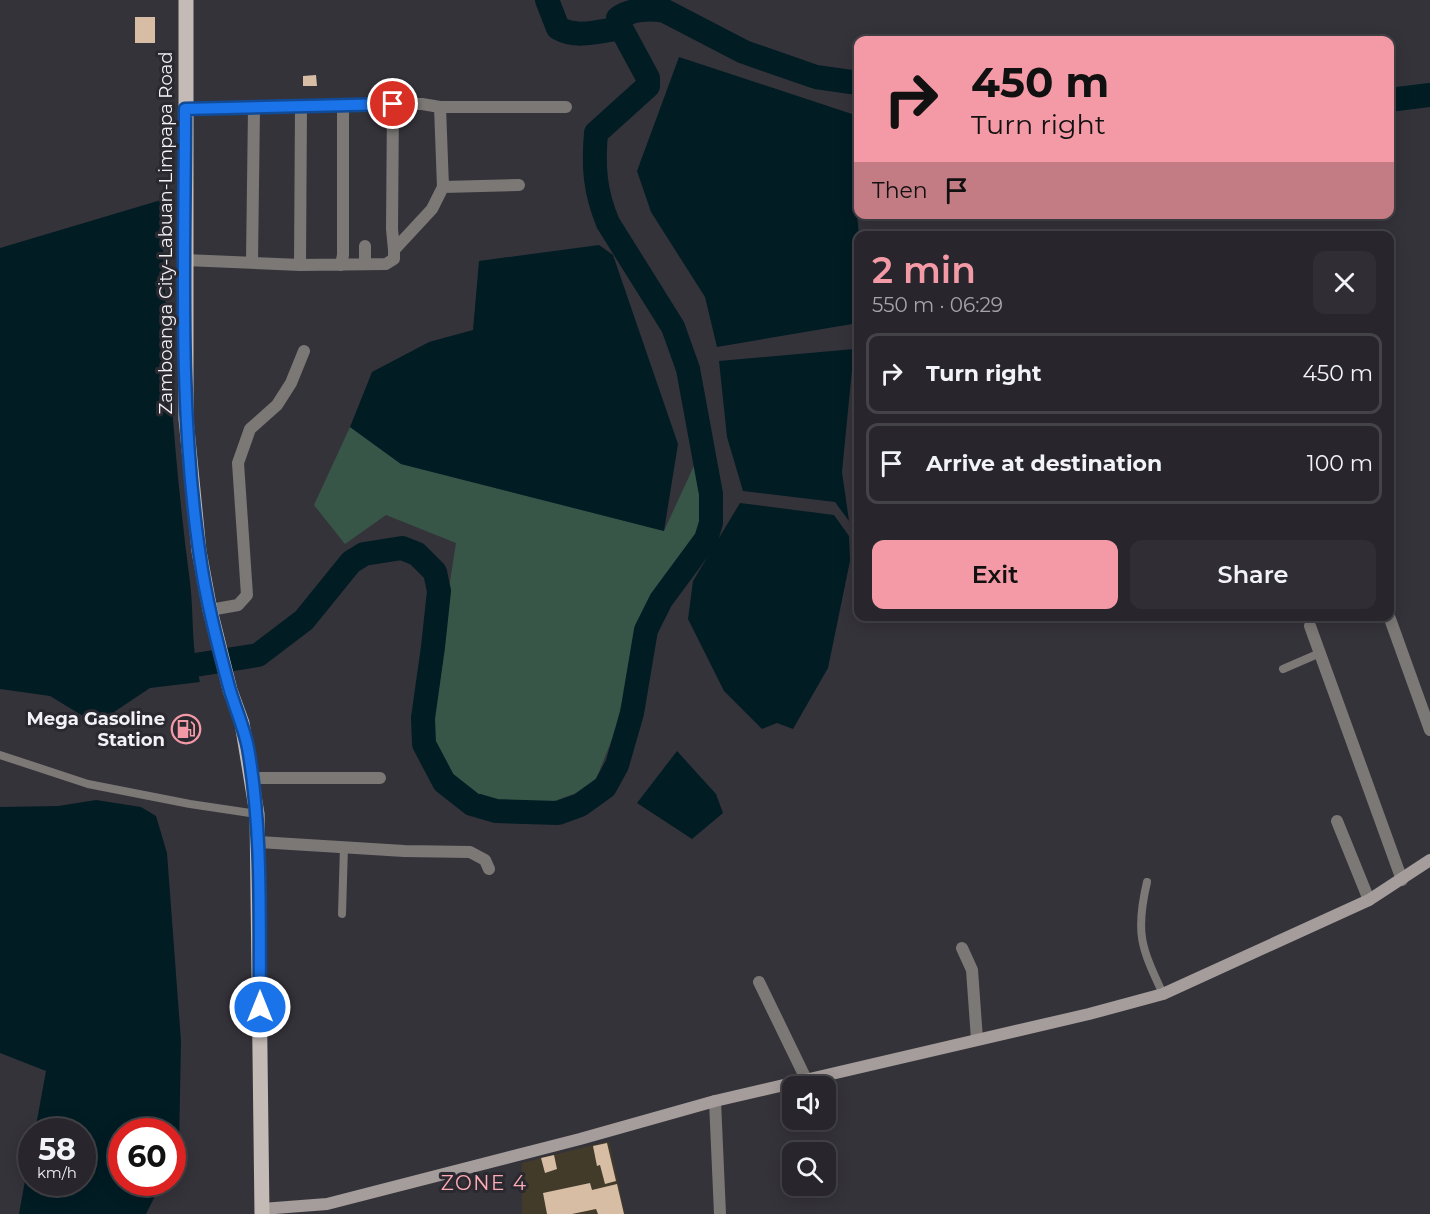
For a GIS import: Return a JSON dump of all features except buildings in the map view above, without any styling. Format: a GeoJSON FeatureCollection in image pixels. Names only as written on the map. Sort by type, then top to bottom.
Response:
{"type":"FeatureCollection","features":[{"type":"Feature","properties":{"kind":"main road","name":"Zamboanga City-Labuan-Limpapa Road"},"geometry":{"type":"LineString","coordinates":[[186,0],[186,419],[199,550],[215,631],[230,690],[242,723],[257,814],[262,1211]]}},
{"type":"Feature","properties":{"kind":"street"},"geometry":{"type":"LineString","coordinates":[[185,109],[393,104],[422,104],[440,107],[566,107]]}},
{"type":"Feature","properties":{"kind":"street"},"geometry":{"type":"LineString","coordinates":[[185,260],[341,265],[386,264],[394,259],[392,229],[393,104]]}},
{"type":"Feature","properties":{"kind":"street"},"geometry":{"type":"LineString","coordinates":[[300,265],[301,106]]}},
{"type":"Feature","properties":{"kind":"street"},"geometry":{"type":"LineString","coordinates":[[341,265],[343,255],[343,107]]}},
{"type":"Feature","properties":{"kind":"street"},"geometry":{"type":"LineString","coordinates":[[394,250],[432,208],[443,187],[440,107]]}},
{"type":"Feature","properties":{"kind":"street"},"geometry":{"type":"LineString","coordinates":[[252,262],[254,108]]}},
{"type":"Feature","properties":{"kind":"street"},"geometry":{"type":"LineString","coordinates":[[443,187],[519,185]]}},
{"type":"Feature","properties":{"kind":"street"},"geometry":{"type":"LineString","coordinates":[[365,246],[365,264]]}},
{"type":"Feature","properties":{"kind":"street"},"geometry":{"type":"LineString","coordinates":[[210,610],[238,605],[247,595],[238,463],[250,429],[277,405],[291,383],[304,351]]}},
{"type":"Feature","properties":{"kind":"street"},"geometry":{"type":"LineString","coordinates":[[1391,621],[1430,730]]}},
{"type":"Feature","properties":{"kind":"street"},"geometry":{"type":"LineString","coordinates":[[1310,626],[1402,880]]}},
{"type":"Feature","properties":{"kind":"street"},"geometry":{"type":"LineString","coordinates":[[251,778],[380,778]]}},
{"type":"Feature","properties":{"kind":"street"},"geometry":{"type":"LineString","coordinates":[[1337,821],[1369,900]]}},
{"type":"Feature","properties":{"kind":"street"},"geometry":{"type":"LineString","coordinates":[[259,842],[404,851],[470,852],[484,860],[489,869]]}},
{"type":"Feature","properties":{"kind":"street"},"geometry":{"type":"LineString","coordinates":[[819,1076],[1089,1014],[1163,994],[1369,900],[1430,860]]}},
{"type":"Feature","properties":{"kind":"street"},"geometry":{"type":"LineString","coordinates":[[962,948],[972,970],[977,1039]]}},
{"type":"Feature","properties":{"kind":"street"},"geometry":{"type":"LineString","coordinates":[[759,982],[805,1076]]}},
{"type":"Feature","properties":{"kind":"street"},"geometry":{"type":"LineString","coordinates":[[262,1211],[291,1210],[327,1204],[782,1085]]}},
{"type":"Feature","properties":{"kind":"street"},"geometry":{"type":"LineString","coordinates":[[715,1101],[720,1214]]}},
{"type":"Feature","properties":{"kind":"lane"},"geometry":{"type":"LineString","coordinates":[[1283,669],[1320,653]]}},
{"type":"Feature","properties":{"kind":"lane"},"geometry":{"type":"LineString","coordinates":[[0,755],[88,784],[190,804],[257,814]]}},
{"type":"Feature","properties":{"kind":"lane"},"geometry":{"type":"LineString","coordinates":[[342,915],[344,846]]}},
{"type":"Feature","properties":{"kind":"lane"},"geometry":{"type":"LineString","coordinates":[[1147,882],[1140,930],[1146,959],[1163,994]]}},
{"type":"Feature","properties":{"kind":"shaded area"},"geometry":{"type":"Polygon","coordinates":[[[609,1141],[625,1214],[522,1214],[522,1163],[609,1141]]]}},
{"type":"Feature","properties":{"kind":"green space"},"geometry":{"type":"Polygon","coordinates":[[[350,427],[401,464],[664,531],[698,457],[707,501],[698,532],[640,623],[616,729],[593,787],[540,806],[471,796],[436,753],[432,697],[456,543],[386,515],[345,544],[314,505],[350,427]]]}},
{"type":"Feature","properties":{"kind":"water"},"geometry":{"type":"Polygon","coordinates":[[[679,57],[854,115],[854,219],[857,219],[859,231],[854,231],[854,324],[717,347],[705,297],[651,212],[637,171],[679,57]]]}},
{"type":"Feature","properties":{"kind":"water"},"geometry":{"type":"Polygon","coordinates":[[[161,200],[175,439],[191,594],[195,658],[200,682],[150,688],[96,724],[50,696],[0,689],[0,248],[161,200]]]}},
{"type":"Feature","properties":{"kind":"water"},"geometry":{"type":"Polygon","coordinates":[[[599,245],[613,255],[678,444],[664,531],[401,464],[350,427],[372,372],[429,342],[473,330],[479,261],[599,245]]]}},
{"type":"Feature","properties":{"kind":"water"},"geometry":{"type":"Polygon","coordinates":[[[854,349],[842,472],[849,521],[835,502],[743,491],[727,437],[719,361],[854,349]]]}},
{"type":"Feature","properties":{"kind":"water"},"geometry":{"type":"Polygon","coordinates":[[[740,503],[834,515],[849,536],[850,561],[828,668],[793,729],[777,723],[762,729],[724,691],[688,619],[693,581],[740,503]]]}},
{"type":"Feature","properties":{"kind":"water"},"geometry":{"type":"Polygon","coordinates":[[[677,751],[716,794],[723,813],[692,839],[637,803],[677,751]]]}},
{"type":"Feature","properties":{"kind":"water"},"geometry":{"type":"Polygon","coordinates":[[[96,800],[141,807],[156,816],[167,853],[181,1041],[180,1118],[108,1118],[108,1196],[155,1196],[146,1214],[19,1214],[22,1196],[96,1196],[96,1118],[37,1118],[46,1071],[0,1053],[0,807],[58,806],[96,800]]]}},
{"type":"Feature","properties":{"kind":"waterway"},"geometry":{"type":"LineString","coordinates":[[547,0],[558,28],[565,31],[581,34],[621,28]]}},
{"type":"Feature","properties":{"kind":"waterway"},"geometry":{"type":"LineString","coordinates":[[195,665],[258,655],[304,620],[351,562],[364,554],[402,548],[417,554],[435,572],[439,591],[423,718],[424,744],[444,782],[472,804],[496,811],[558,813],[580,805],[605,787],[617,765],[632,713],[646,630],[661,600],[706,539],[711,523],[711,494],[688,369],[673,327],[608,223],[598,190],[595,168],[596,133],[648,86],[648,78],[618,18],[641,10],[665,11],[744,52],[816,77],[854,82]]}},
{"type":"Feature","properties":{"kind":"waterway"},"geometry":{"type":"LineString","coordinates":[[1394,99],[1430,95]]}},
{"type":"Feature","properties":{"kind":"place","name":"Mega Gasoline Station"},"geometry":{"type":"Point","coordinates":[186,729]}},
{"type":"Feature","properties":{"kind":"district","name":"ZONE 4"},"geometry":{"type":"Point","coordinates":[484,1183]}},
{"type":"Feature","properties":{"kind":"route"},"geometry":{"type":"LineString","coordinates":[[260,1007],[257,814],[248,748],[230,690],[210,610],[199,550],[186,419],[185,109],[393,104]]}}]}
